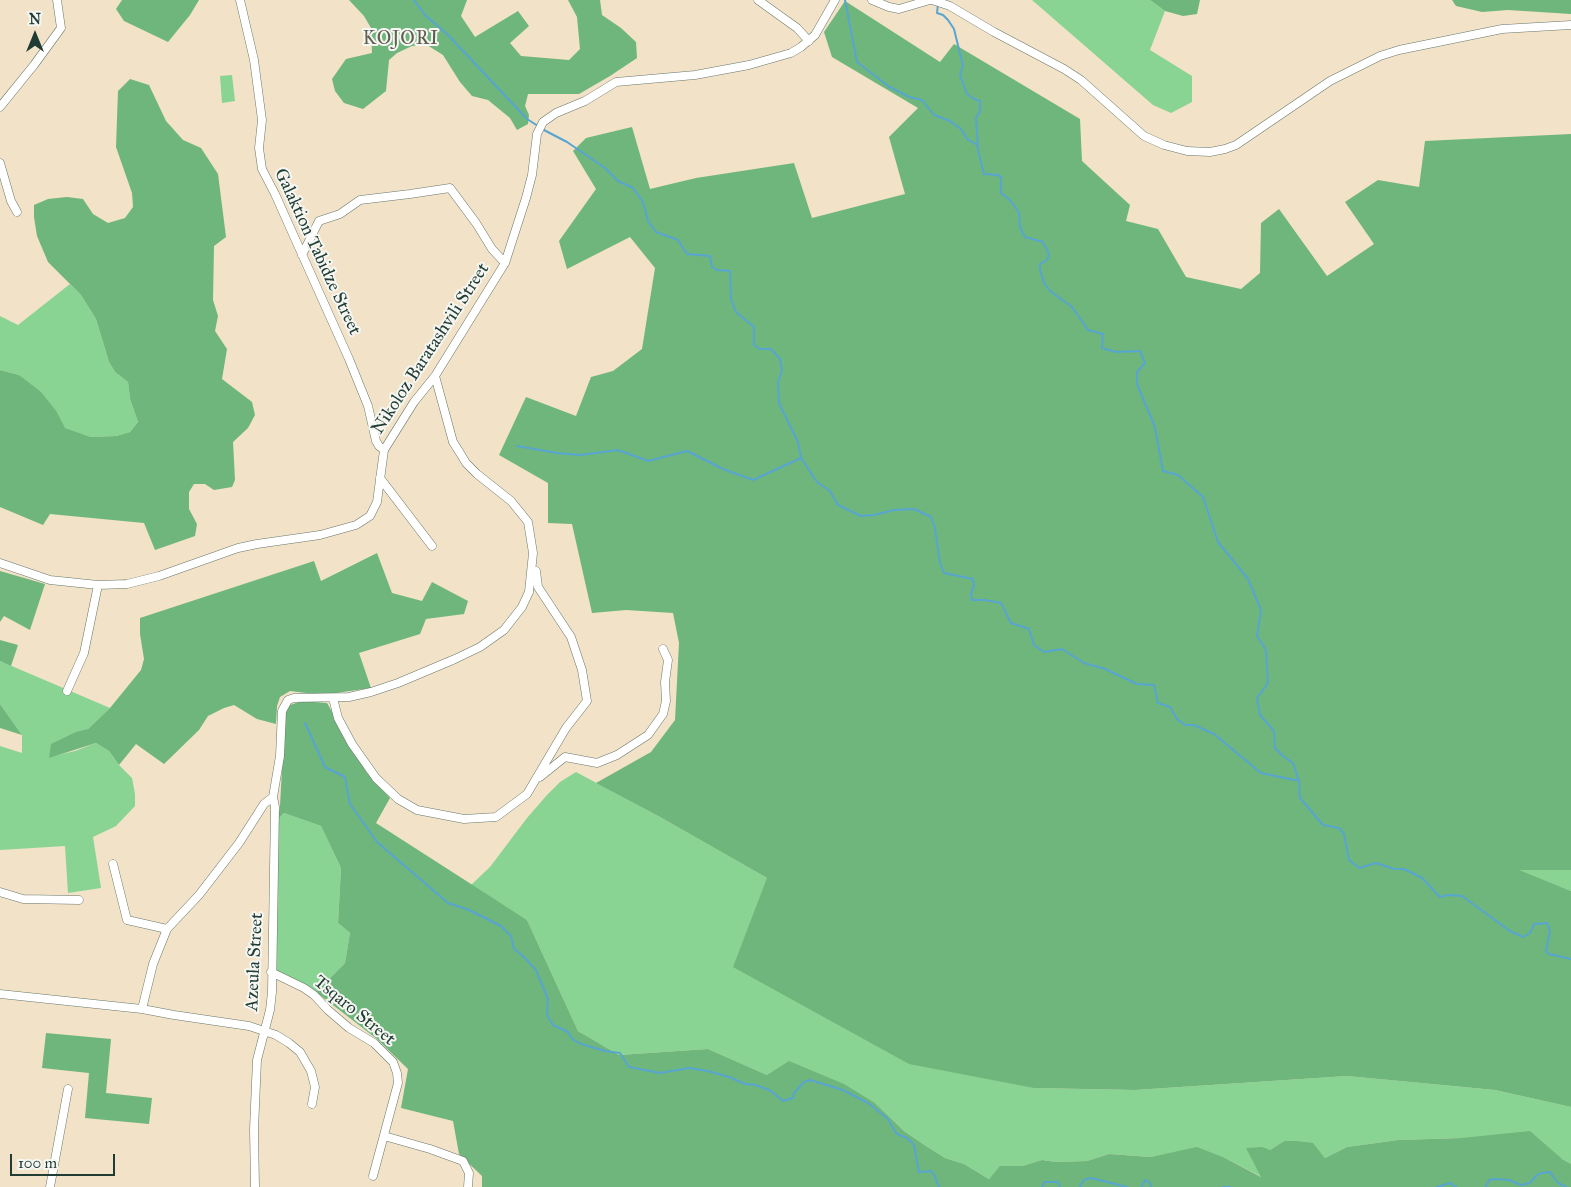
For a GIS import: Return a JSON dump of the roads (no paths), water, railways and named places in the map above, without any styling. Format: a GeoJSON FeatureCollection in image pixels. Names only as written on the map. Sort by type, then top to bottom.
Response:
{"type":"FeatureCollection","features":[{"type":"Feature","properties":{"kind":"street"},"geometry":{"type":"LineString","coordinates":[[0,107],[61,28],[57,0]]}},
{"type":"Feature","properties":{"kind":"street","name":"Galaktion Tabidze Street"},"geometry":{"type":"LineString","coordinates":[[240,0],[254,60],[262,120],[259,148],[260,163],[349,359],[368,406],[376,441],[384,450]]}},
{"type":"Feature","properties":{"kind":"street"},"geometry":{"type":"LineString","coordinates":[[758,0],[798,28],[809,41]]}},
{"type":"Feature","properties":{"kind":"street","name":"Nikoloz Baratashvili Street"},"geometry":{"type":"LineString","coordinates":[[384,450],[414,402],[435,376],[504,263],[526,198],[532,175],[537,134],[543,122],[556,113],[585,102],[616,82],[658,80],[695,75],[749,65],[791,53],[815,35],[835,0]]}},
{"type":"Feature","properties":{"kind":"street"},"geometry":{"type":"LineString","coordinates":[[872,0],[899,9],[931,0],[950,6],[1081,80],[1144,136],[1164,145],[1187,151],[1210,152],[1236,145],[1330,82],[1360,65],[1400,50],[1502,29],[1571,25]]}},
{"type":"Feature","properties":{"kind":"street"},"geometry":{"type":"LineString","coordinates":[[898,0],[899,9]]}},
{"type":"Feature","properties":{"kind":"street"},"geometry":{"type":"LineString","coordinates":[[0,163],[11,201],[17,212]]}},
{"type":"Feature","properties":{"kind":"street"},"geometry":{"type":"LineString","coordinates":[[302,255],[319,221],[340,214],[360,200],[450,188],[476,223],[492,249],[504,263]]}},
{"type":"Feature","properties":{"kind":"street"},"geometry":{"type":"LineString","coordinates":[[333,698],[338,718],[352,744],[376,778],[398,799],[418,810],[464,819],[496,817],[527,794],[566,728],[587,701],[582,670],[571,637],[538,587],[536,562],[528,522],[512,502],[466,464],[453,442],[435,376]]}},
{"type":"Feature","properties":{"kind":"street"},"geometry":{"type":"LineString","coordinates":[[0,563],[50,580],[98,585],[127,584],[158,576],[238,548],[320,535],[356,525],[370,516],[377,502],[384,450]]}},
{"type":"Feature","properties":{"kind":"street"},"geometry":{"type":"LineString","coordinates":[[380,478],[432,546]]}},
{"type":"Feature","properties":{"kind":"street","name":"Azeula Street"},"geometry":{"type":"LineString","coordinates":[[256,1187],[254,1128],[257,1060],[271,1001],[275,807],[273,797],[280,756],[282,711],[284,705],[288,700],[294,698],[333,698],[371,692],[455,659],[492,640],[504,630],[522,607],[529,592],[533,553]]}},
{"type":"Feature","properties":{"kind":"street"},"geometry":{"type":"LineString","coordinates":[[67,691],[84,653],[98,585]]}},
{"type":"Feature","properties":{"kind":"street"},"geometry":{"type":"LineString","coordinates":[[537,779],[565,757],[597,763],[616,755],[648,735],[663,714],[666,701],[665,682],[668,660],[663,649]]}},
{"type":"Feature","properties":{"kind":"street"},"geometry":{"type":"LineString","coordinates":[[142,1009],[153,964],[167,929],[199,895],[239,843],[264,804],[273,797]]}},
{"type":"Feature","properties":{"kind":"street"},"geometry":{"type":"LineString","coordinates":[[113,864],[128,920],[167,929]]}},
{"type":"Feature","properties":{"kind":"street"},"geometry":{"type":"LineString","coordinates":[[0,892],[23,899],[79,900]]}},
{"type":"Feature","properties":{"kind":"street","name":"Tsqaro Street"},"geometry":{"type":"LineString","coordinates":[[271,972],[304,988],[349,1028],[374,1043],[393,1062],[398,1082],[373,1176]]}},
{"type":"Feature","properties":{"kind":"street"},"geometry":{"type":"LineString","coordinates":[[0,994],[142,1009],[249,1026],[276,1035],[290,1043],[300,1052],[311,1071],[315,1087],[312,1104]]}},
{"type":"Feature","properties":{"kind":"street"},"geometry":{"type":"LineString","coordinates":[[50,1187],[68,1089]]}},
{"type":"Feature","properties":{"kind":"street"},"geometry":{"type":"LineString","coordinates":[[384,1136],[463,1161],[469,1173],[468,1187]]}},
{"type":"Feature","properties":{"kind":"waterway"},"geometry":{"type":"LineString","coordinates":[[414,0],[425,15],[448,35],[527,119],[538,126]]}},
{"type":"Feature","properties":{"kind":"waterway"},"geometry":{"type":"LineString","coordinates":[[845,0],[857,62],[888,86],[909,97],[922,100],[934,115],[950,121],[961,129],[967,139],[977,145]]}},
{"type":"Feature","properties":{"kind":"waterway"},"geometry":{"type":"LineString","coordinates":[[938,4],[937,13],[943,15],[954,29],[963,66],[960,75],[967,94],[980,101],[980,111],[976,118],[978,150],[984,174],[1001,177],[1001,193],[1011,201],[1019,213],[1020,227],[1025,237],[1043,242],[1049,254],[1047,260],[1040,264],[1040,269],[1044,283],[1050,291],[1072,307],[1088,330],[1103,334],[1102,348],[1116,352],[1140,351],[1145,363],[1137,372],[1137,384],[1155,427],[1163,471],[1178,475],[1203,497],[1218,542],[1248,579],[1261,610],[1257,636],[1266,650],[1268,683],[1257,698],[1260,715],[1274,731],[1275,748],[1293,763],[1299,781],[1300,798],[1323,825],[1339,828],[1344,834],[1349,860],[1359,868],[1376,863],[1394,869],[1404,869],[1422,878],[1440,897],[1448,895],[1462,896],[1510,931],[1523,937],[1530,933],[1534,924],[1547,923],[1550,931],[1546,951],[1549,954],[1571,959]]}},
{"type":"Feature","properties":{"kind":"waterway"},"geometry":{"type":"LineString","coordinates":[[542,129],[567,142],[605,168],[618,181],[633,188],[643,202],[648,221],[656,232],[678,240],[687,254],[710,256],[712,267],[717,270],[730,271],[731,299],[736,312],[754,327],[754,345],[760,349],[771,349],[780,359],[782,371],[778,382],[779,403],[798,442],[801,458],[817,482],[830,491],[838,505],[861,516],[894,510],[914,509],[931,517],[935,528],[940,563],[944,573],[973,579],[972,600],[1001,603],[1011,623],[1029,629],[1034,645],[1044,652],[1062,649],[1084,663],[1105,669],[1137,684],[1154,685],[1158,703],[1170,707],[1177,719],[1185,725],[1194,725],[1214,734],[1261,773],[1299,781]]}},
{"type":"Feature","properties":{"kind":"waterway"},"geometry":{"type":"LineString","coordinates":[[517,446],[580,455],[618,450],[648,461],[687,451],[723,469],[753,480],[801,458]]}},
{"type":"Feature","properties":{"kind":"waterway"},"geometry":{"type":"LineString","coordinates":[[305,723],[325,767],[345,777],[350,804],[377,842],[448,903],[469,910],[501,926],[511,936],[514,949],[536,970],[548,999],[547,1015],[553,1025],[568,1032],[572,1039],[581,1044],[620,1053],[629,1067],[660,1073],[689,1068],[708,1071],[745,1084],[756,1085],[771,1091],[783,1101],[793,1098],[794,1093],[804,1082],[810,1080],[843,1090],[868,1103],[887,1118],[897,1134],[907,1138],[914,1145],[919,1172],[931,1171],[939,1187]]}},
{"type":"Feature","properties":{"kind":"waterway"},"geometry":{"type":"LineString","coordinates":[[1486,1187],[1489,1180],[1494,1179],[1509,1180],[1521,1185],[1530,1183],[1541,1173],[1550,1172],[1558,1183],[1566,1187]]}},
{"type":"Feature","properties":{"kind":"waterway"},"geometry":{"type":"LineString","coordinates":[[1080,1187],[1084,1180],[1091,1178],[1127,1187]]}},
{"type":"Feature","properties":{"kind":"waterway"},"geometry":{"type":"LineString","coordinates":[[1142,1187],[1145,1180],[1150,1183],[1151,1187]]}},
{"type":"Feature","properties":{"kind":"waterway"},"geometry":{"type":"LineString","coordinates":[[1042,1187],[1045,1182],[1058,1182],[1060,1187]]}},
{"type":"Feature","properties":{"kind":"waterway"},"geometry":{"type":"LineString","coordinates":[[1437,1187],[1450,1183],[1456,1187]]}},
{"type":"Feature","properties":{"kind":"waterway"},"geometry":{"type":"LineString","coordinates":[[1223,1187],[1230,1187]]}},
{"type":"Feature","properties":{"kind":"district","name":"KOJORI"},"geometry":{"type":"Point","coordinates":[401,39]}}]}
